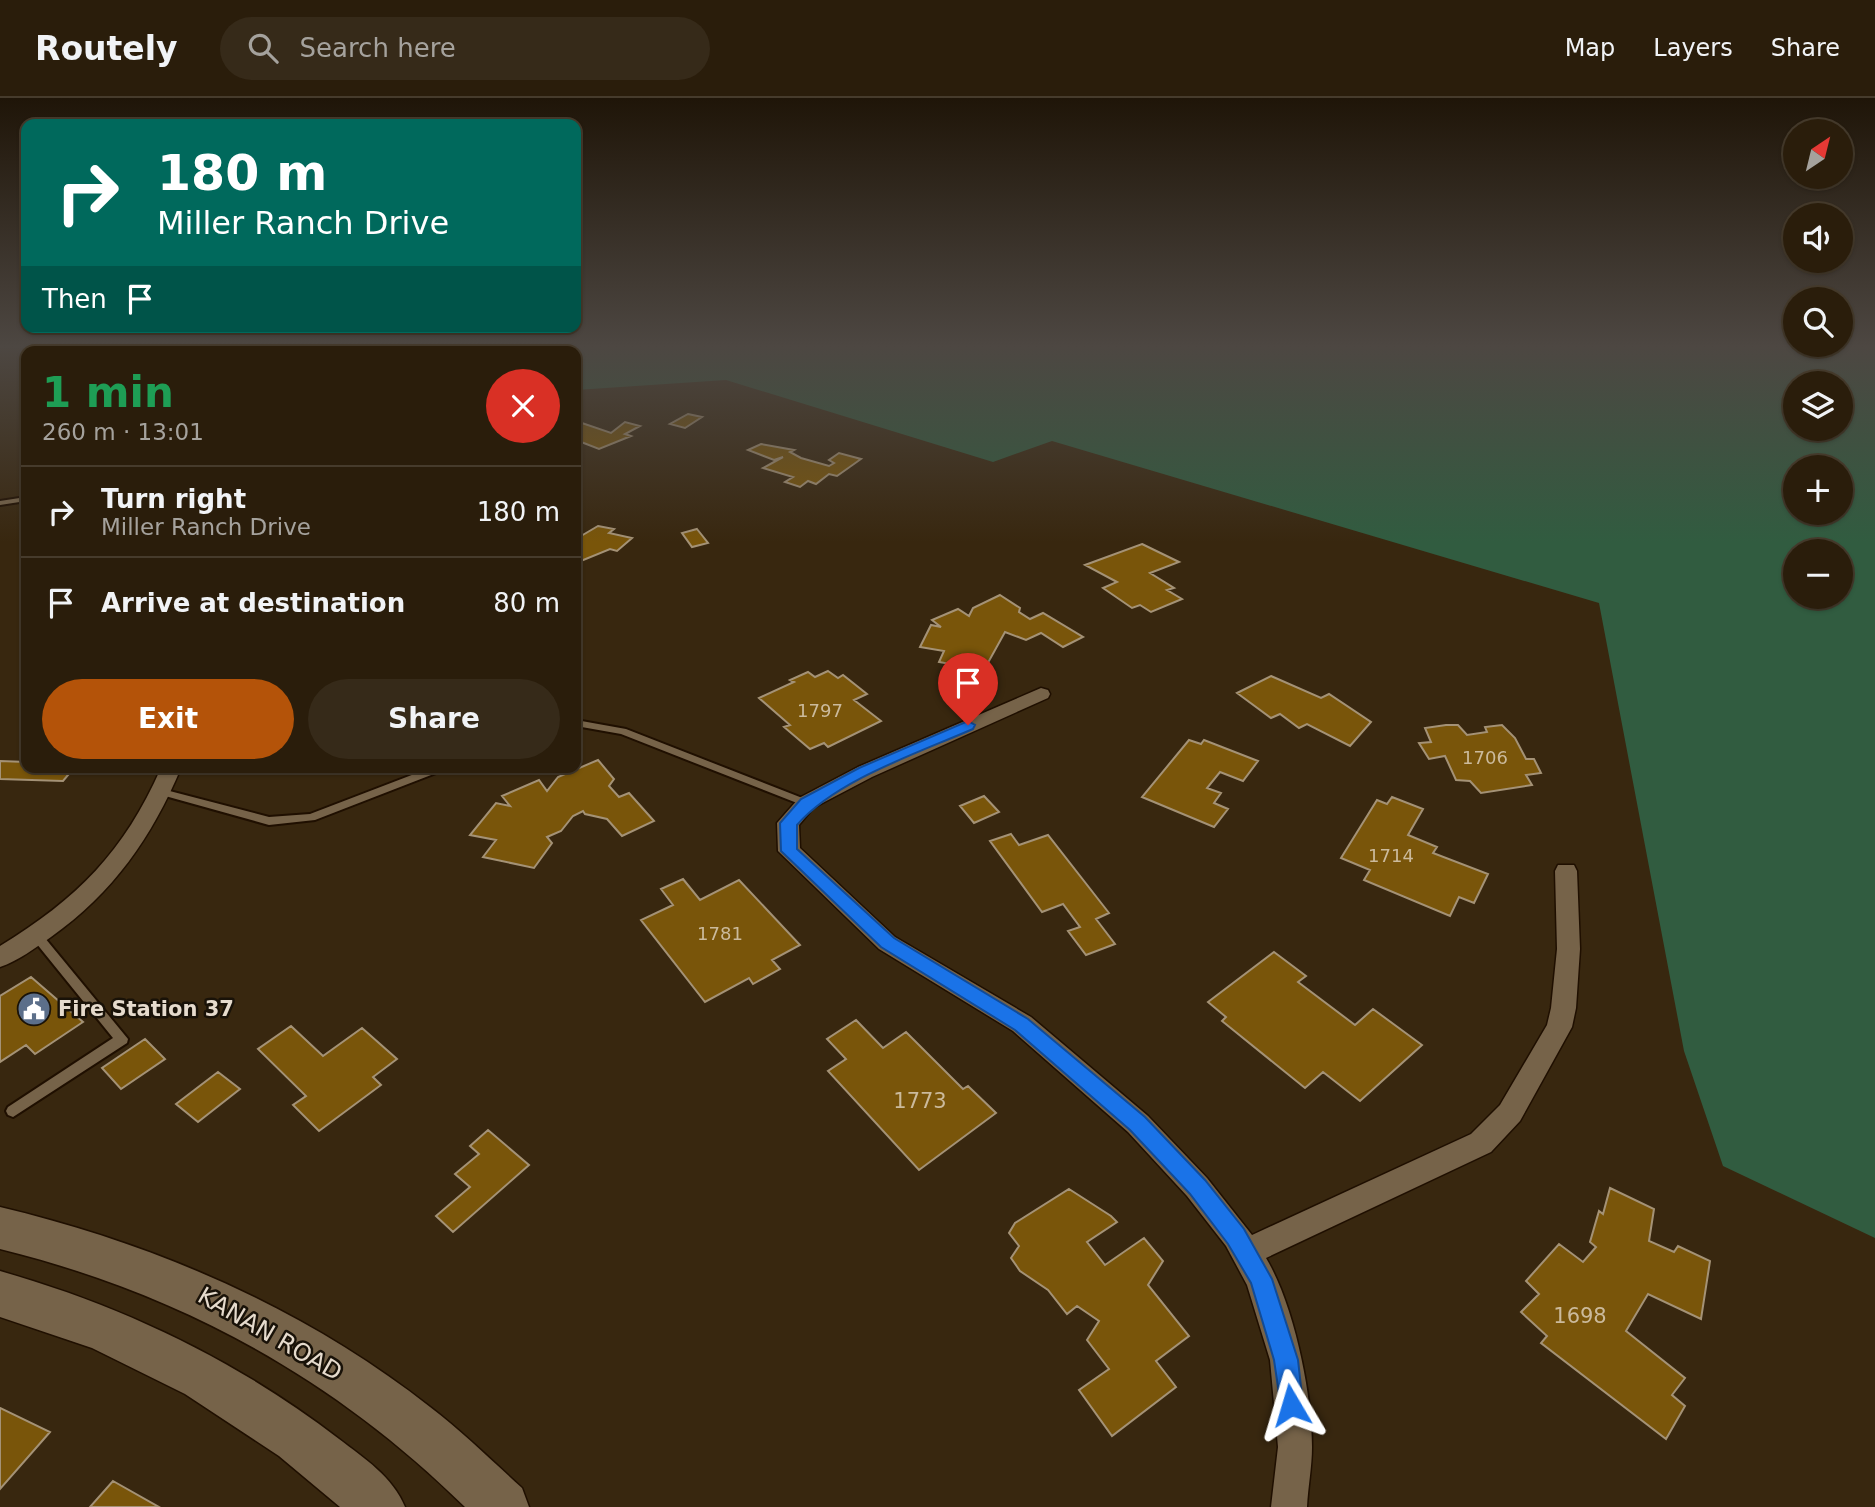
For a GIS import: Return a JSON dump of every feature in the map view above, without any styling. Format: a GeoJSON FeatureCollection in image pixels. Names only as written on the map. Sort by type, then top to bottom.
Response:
{"type":"FeatureCollection","features":[{"type":"Feature","properties":{"kind":"main road","name":"KANAN ROAD"},"geometry":{"type":"LineString","coordinates":[[0,1228],[93,1251],[167,1278],[261,1324],[346,1377],[424,1434],[503,1507]]}},
{"type":"Feature","properties":{"kind":"main road"},"geometry":{"type":"LineString","coordinates":[[0,1294],[38,1303],[198,1373],[276,1423],[379,1507]]}},
{"type":"Feature","properties":{"kind":"street"},"geometry":{"type":"LineString","coordinates":[[1041,694],[865,772],[806,803],[788,823],[789,851],[887,943],[1021,1024],[1138,1124],[1197,1187],[1261,1279],[1286,1360],[1295,1447],[1289,1507]]}},
{"type":"Feature","properties":{"kind":"street"},"geometry":{"type":"LineString","coordinates":[[0,958],[36,935],[96,889],[121,863],[151,818],[169,773]]}},
{"type":"Feature","properties":{"kind":"street"},"geometry":{"type":"LineString","coordinates":[[1245,1253],[1481,1143],[1510,1113],[1559,1027],[1563,1012],[1568,960],[1566,871]]}},
{"type":"Feature","properties":{"kind":"lane"},"geometry":{"type":"LineString","coordinates":[[0,503],[21,500]]}},
{"type":"Feature","properties":{"kind":"lane"},"geometry":{"type":"LineString","coordinates":[[581,724],[623,731],[806,803]]}},
{"type":"Feature","properties":{"kind":"lane"},"geometry":{"type":"LineString","coordinates":[[162,792],[269,821],[311,817],[427,773]]}},
{"type":"Feature","properties":{"kind":"lane"},"geometry":{"type":"LineString","coordinates":[[13,1111],[122,1039],[36,935]]}},
{"type":"Feature","properties":{"kind":"green space"},"geometry":{"type":"Polygon","coordinates":[[[826,411],[1783,411],[1783,441],[1853,441],[1853,411],[1875,411],[1875,1238],[1723,1166],[1684,1051],[1599,603],[1052,441],[993,462],[826,411]]]}},
{"type":"Feature","properties":{"kind":"building"},"geometry":{"type":"Polygon","coordinates":[[[688,414],[702,417],[685,428],[670,424],[688,414]]]}},
{"type":"Feature","properties":{"kind":"building"},"geometry":{"type":"Polygon","coordinates":[[[625,422],[640,426],[625,434],[631,436],[599,449],[581,442],[581,423],[611,433],[625,422]]]}},
{"type":"Feature","properties":{"kind":"building"},"geometry":{"type":"Polygon","coordinates":[[[761,444],[794,450],[790,452],[829,466],[834,463],[829,460],[839,453],[861,459],[837,476],[829,474],[816,484],[808,481],[800,487],[785,482],[793,477],[763,468],[783,457],[774,460],[748,450],[761,444]]]}},
{"type":"Feature","properties":{"kind":"building"},"geometry":{"type":"Polygon","coordinates":[[[598,526],[614,529],[609,533],[632,538],[617,551],[610,549],[581,561],[581,536],[598,526]]]}},
{"type":"Feature","properties":{"kind":"building"},"geometry":{"type":"Polygon","coordinates":[[[697,529],[708,543],[692,547],[682,533],[697,529]]]}},
{"type":"Feature","properties":{"kind":"building"},"geometry":{"type":"Polygon","coordinates":[[[1142,544],[1179,562],[1150,573],[1174,588],[1167,590],[1182,599],[1151,612],[1140,605],[1132,608],[1103,588],[1117,582],[1085,565],[1142,544]]]}},
{"type":"Feature","properties":{"kind":"building"},"geometry":{"type":"Polygon","coordinates":[[[1000,595],[1020,608],[1019,612],[1030,619],[1043,613],[1083,637],[1063,647],[1041,633],[1026,640],[1005,632],[984,670],[939,662],[944,651],[920,647],[931,625],[941,627],[932,620],[958,609],[969,616],[973,608],[1000,595]]]}},
{"type":"Feature","properties":{"kind":"building"},"geometry":{"type":"Polygon","coordinates":[[[828,671],[838,678],[843,675],[867,694],[854,700],[881,721],[828,747],[824,743],[810,749],[784,727],[790,725],[759,698],[794,682],[790,680],[808,672],[815,677],[828,671]]]}},
{"type":"Feature","properties":{"kind":"building"},"geometry":{"type":"Polygon","coordinates":[[[1271,676],[1321,698],[1329,694],[1371,722],[1350,746],[1307,724],[1299,728],[1280,714],[1271,718],[1237,693],[1271,676]]]}},
{"type":"Feature","properties":{"kind":"building"},"geometry":{"type":"Polygon","coordinates":[[[1458,725],[1467,735],[1487,732],[1485,727],[1502,725],[1515,738],[1526,759],[1534,759],[1541,773],[1526,775],[1532,785],[1481,793],[1470,781],[1456,780],[1445,756],[1429,759],[1419,743],[1431,742],[1425,728],[1458,725]]]}},
{"type":"Feature","properties":{"kind":"building"},"geometry":{"type":"Polygon","coordinates":[[[1189,740],[1201,744],[1204,740],[1258,761],[1243,781],[1220,772],[1207,788],[1221,793],[1214,803],[1228,809],[1214,827],[1142,797],[1189,740]]]}},
{"type":"Feature","properties":{"kind":"building"},"geometry":{"type":"Polygon","coordinates":[[[598,760],[614,779],[609,786],[619,797],[629,793],[654,821],[622,836],[607,819],[585,814],[583,811],[573,816],[561,831],[547,837],[552,843],[534,868],[483,857],[496,840],[470,835],[496,803],[510,806],[502,796],[539,780],[547,791],[558,777],[567,773],[581,773],[581,767],[598,760]]]}},
{"type":"Feature","properties":{"kind":"building"},"geometry":{"type":"Polygon","coordinates":[[[0,761],[21,762],[21,773],[70,773],[63,781],[0,779],[0,761]]]}},
{"type":"Feature","properties":{"kind":"building"},"geometry":{"type":"Polygon","coordinates":[[[984,796],[999,812],[974,823],[960,806],[984,796]]]}},
{"type":"Feature","properties":{"kind":"building"},"geometry":{"type":"Polygon","coordinates":[[[1392,797],[1423,809],[1408,835],[1437,847],[1433,853],[1488,874],[1474,903],[1459,897],[1450,916],[1364,880],[1370,870],[1341,858],[1377,800],[1387,804],[1392,797]]]}},
{"type":"Feature","properties":{"kind":"building"},"geometry":{"type":"Polygon","coordinates":[[[1011,834],[1019,845],[1048,835],[1109,913],[1096,919],[1115,944],[1086,955],[1068,931],[1080,927],[1063,904],[1042,912],[990,841],[1011,834]]]}},
{"type":"Feature","properties":{"kind":"building"},"geometry":{"type":"Polygon","coordinates":[[[683,879],[700,900],[739,880],[800,945],[772,960],[780,969],[753,984],[749,978],[705,1002],[641,920],[673,905],[661,889],[683,879]]]}},
{"type":"Feature","properties":{"kind":"building"},"geometry":{"type":"Polygon","coordinates":[[[1274,952],[1306,976],[1298,982],[1355,1025],[1373,1009],[1422,1045],[1360,1101],[1323,1072],[1305,1088],[1222,1021],[1226,1017],[1208,1002],[1274,952]]]}},
{"type":"Feature","properties":{"kind":"building","name":"Fire Station 37"},"geometry":{"type":"Polygon","coordinates":[[[31,977],[83,1022],[35,1054],[26,1045],[0,1062],[0,996],[31,977]]]}},
{"type":"Feature","properties":{"kind":"building"},"geometry":{"type":"Polygon","coordinates":[[[856,1020],[883,1048],[906,1032],[963,1089],[968,1086],[996,1113],[919,1170],[828,1071],[846,1059],[827,1039],[856,1020]]]}},
{"type":"Feature","properties":{"kind":"building"},"geometry":{"type":"Polygon","coordinates":[[[291,1026],[323,1056],[362,1028],[397,1059],[373,1077],[381,1085],[319,1131],[293,1105],[306,1096],[258,1049],[291,1026]]]}},
{"type":"Feature","properties":{"kind":"building"},"geometry":{"type":"Polygon","coordinates":[[[145,1039],[165,1059],[121,1089],[102,1068],[145,1039]]]}},
{"type":"Feature","properties":{"kind":"building"},"geometry":{"type":"Polygon","coordinates":[[[218,1072],[240,1089],[198,1122],[176,1104],[218,1072]]]}},
{"type":"Feature","properties":{"kind":"building"},"geometry":{"type":"Polygon","coordinates":[[[488,1130],[529,1165],[453,1232],[436,1216],[470,1187],[455,1174],[479,1154],[470,1146],[488,1130]]]}},
{"type":"Feature","properties":{"kind":"building"},"geometry":{"type":"Polygon","coordinates":[[[1610,1188],[1654,1209],[1649,1241],[1674,1252],[1678,1246],[1710,1261],[1701,1319],[1648,1294],[1626,1331],[1685,1378],[1672,1395],[1685,1406],[1666,1439],[1541,1343],[1547,1336],[1521,1312],[1539,1294],[1526,1281],[1559,1244],[1583,1262],[1596,1247],[1590,1242],[1599,1211],[1603,1214],[1610,1188]]]}},
{"type":"Feature","properties":{"kind":"building"},"geometry":{"type":"Polygon","coordinates":[[[1069,1189],[1117,1222],[1087,1242],[1105,1265],[1144,1238],[1163,1261],[1148,1285],[1189,1336],[1156,1361],[1176,1387],[1112,1436],[1079,1390],[1109,1369],[1087,1340],[1099,1321],[1077,1306],[1067,1314],[1048,1290],[1020,1271],[1011,1258],[1019,1246],[1009,1233],[1015,1223],[1069,1189]]]}},
{"type":"Feature","properties":{"kind":"building"},"geometry":{"type":"Polygon","coordinates":[[[0,1408],[50,1432],[0,1489],[0,1408]]]}},
{"type":"Feature","properties":{"kind":"building"},"geometry":{"type":"Polygon","coordinates":[[[113,1481],[159,1507],[90,1507],[113,1481]]]}},
{"type":"Feature","properties":{"kind":"place","name":"Fire Station 37"},"geometry":{"type":"Point","coordinates":[34,1009]}},
{"type":"Feature","properties":{"kind":"route"},"geometry":{"type":"LineString","coordinates":[[968,725],[865,772],[806,803],[788,823],[789,851],[887,943],[1021,1024],[1138,1124],[1197,1187],[1236,1236],[1261,1279],[1286,1360],[1291,1405]]}}]}
